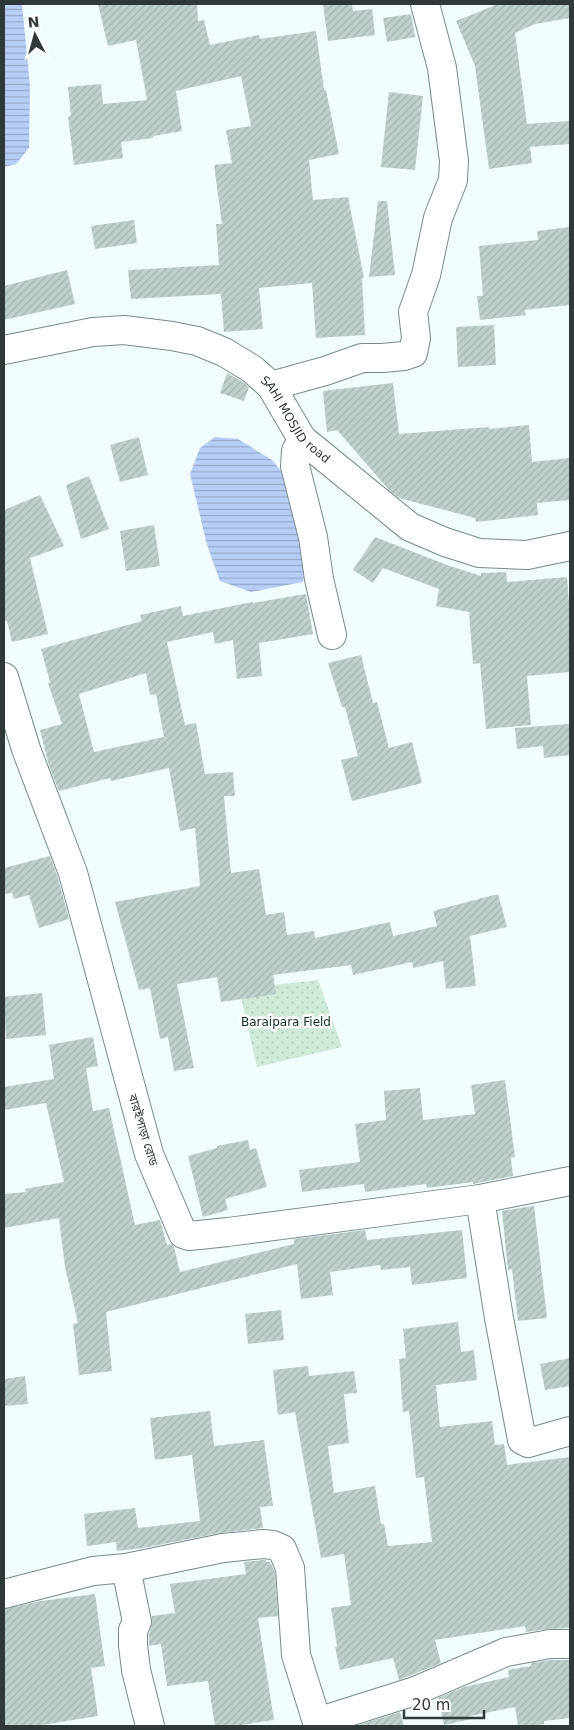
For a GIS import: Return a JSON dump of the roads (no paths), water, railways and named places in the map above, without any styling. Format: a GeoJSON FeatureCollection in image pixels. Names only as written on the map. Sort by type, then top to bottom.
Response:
{"type":"FeatureCollection","features":[{"type":"Feature","properties":{"kind":"street"},"geometry":{"type":"LineString","coordinates":[[271,386],[325,371],[362,358],[390,358],[404,356],[413,352],[416,338],[413,312],[426,275],[438,218],[453,180],[454,161],[442,68],[425,4]]}},
{"type":"Feature","properties":{"kind":"street","name":"SAHI MOSJID road"},"geometry":{"type":"LineString","coordinates":[[4,350],[93,332],[124,330],[197,341],[224,352],[252,370],[271,386],[302,439],[410,527],[445,542],[479,553],[527,555],[570,546]]}},
{"type":"Feature","properties":{"kind":"street"},"geometry":{"type":"LineString","coordinates":[[302,439],[296,450],[295,466],[332,635]]}},
{"type":"Feature","properties":{"kind":"street","name":"বারইপাড়া রোড"},"geometry":{"type":"LineString","coordinates":[[4,677],[26,749],[73,873],[149,1154],[183,1234],[189,1236],[228,1232],[480,1199],[570,1181]]}},
{"type":"Feature","properties":{"kind":"street"},"geometry":{"type":"LineString","coordinates":[[480,1199],[499,1318],[522,1440],[528,1443],[570,1431]]}},
{"type":"Feature","properties":{"kind":"street"},"geometry":{"type":"LineString","coordinates":[[4,1594],[92,1571],[126,1568],[223,1548],[263,1544],[273,1545],[282,1549],[290,1568],[296,1655],[318,1724],[415,1691],[506,1652],[550,1644],[570,1644]]}},
{"type":"Feature","properties":{"kind":"street"},"geometry":{"type":"LineString","coordinates":[[126,1568],[137,1622],[132,1645],[136,1670],[150,1726]]}},
{"type":"Feature","properties":{"kind":"water"},"geometry":{"type":"Polygon","coordinates":[[[4,4],[22,4],[30,86],[29,148],[16,164],[4,167],[4,4]]]}},
{"type":"Feature","properties":{"kind":"water"},"geometry":{"type":"Polygon","coordinates":[[[215,437],[238,439],[272,460],[290,482],[308,549],[303,582],[251,592],[220,581],[207,545],[190,474],[200,448],[215,437]]]}},
{"type":"Feature","properties":{"kind":"park label","name":"Baraipara Field"},"geometry":{"type":"Point","coordinates":[286,1022]}}]}
